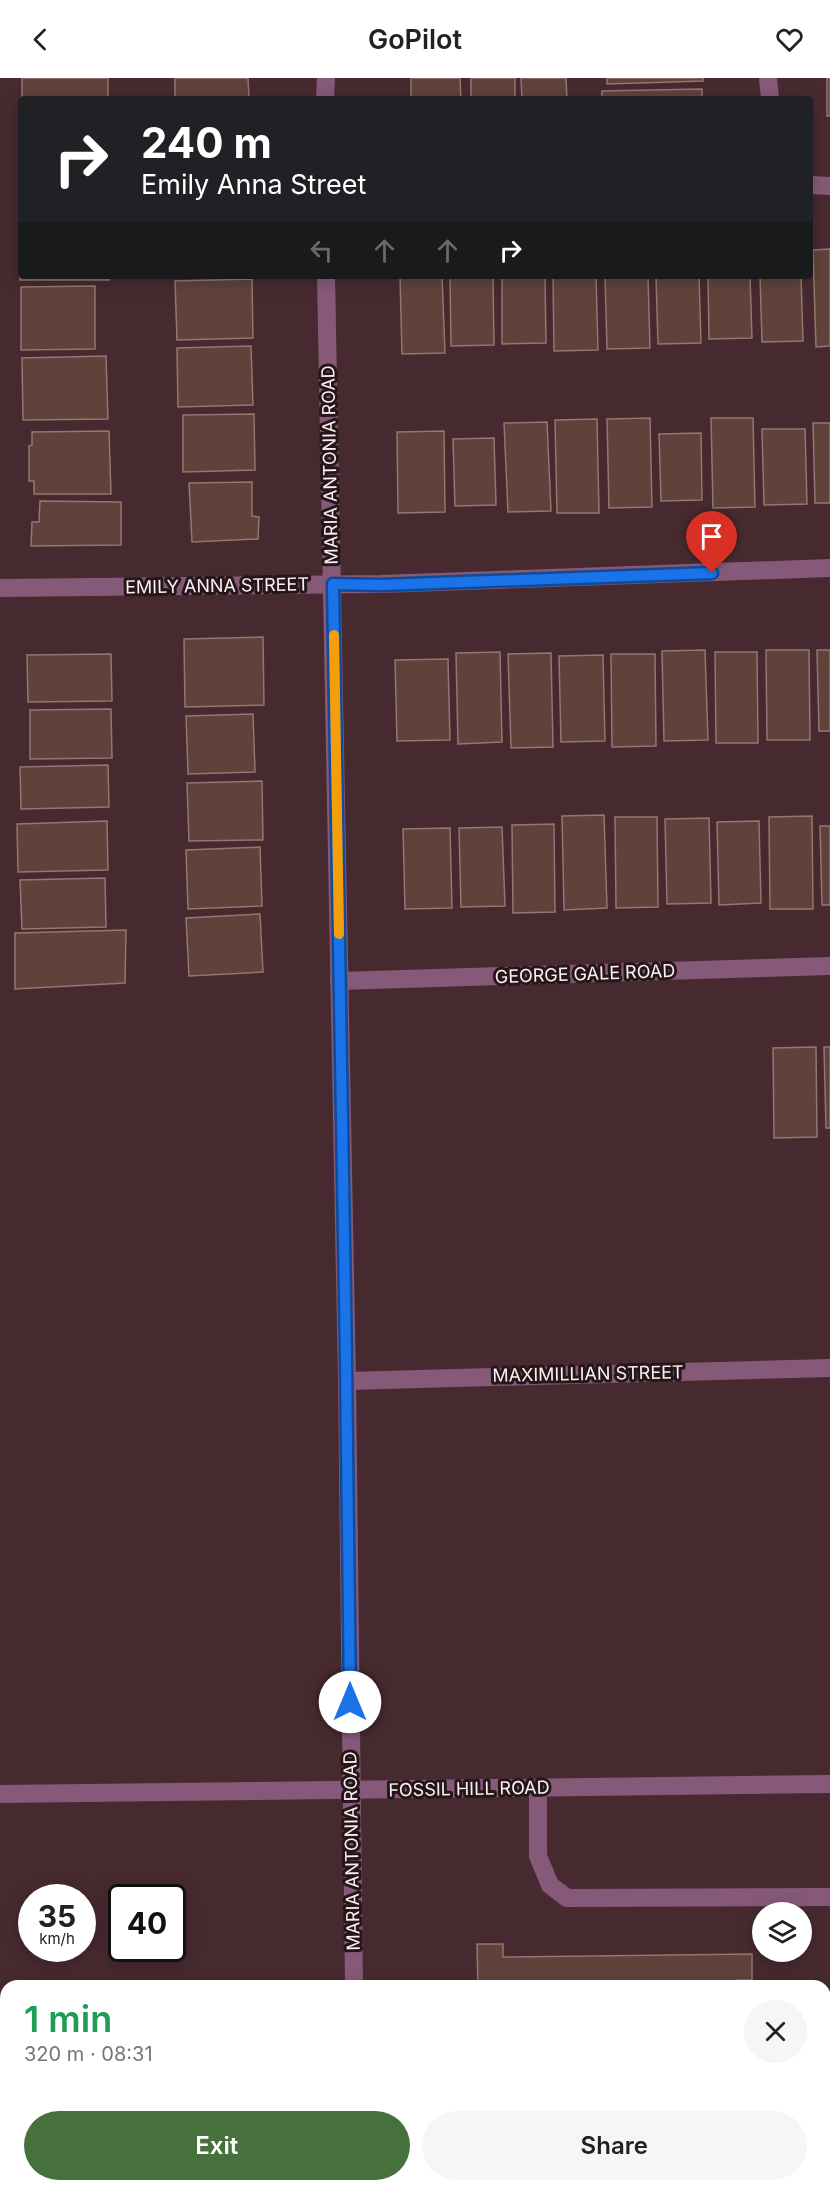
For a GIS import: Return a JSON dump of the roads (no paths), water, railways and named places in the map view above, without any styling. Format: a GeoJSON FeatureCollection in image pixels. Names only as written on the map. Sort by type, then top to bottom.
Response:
{"type":"FeatureCollection","features":[{"type":"Feature","properties":{"kind":"street"},"geometry":{"type":"LineString","coordinates":[[326,78],[326,96]]}},
{"type":"Feature","properties":{"kind":"street"},"geometry":{"type":"LineString","coordinates":[[768,78],[770,96]]}},
{"type":"Feature","properties":{"kind":"street"},"geometry":{"type":"LineString","coordinates":[[813,185],[830,186]]}},
{"type":"Feature","properties":{"kind":"street","name":"MARIA ANTONIA ROAD"},"geometry":{"type":"LineString","coordinates":[[326,279],[347,1381],[354,1980]]}},
{"type":"Feature","properties":{"kind":"street","name":"EMILY ANNA STREET"},"geometry":{"type":"LineString","coordinates":[[0,588],[381,585],[830,568]]}},
{"type":"Feature","properties":{"kind":"street","name":"GEORGE GALE ROAD"},"geometry":{"type":"LineString","coordinates":[[339,981],[830,966]]}},
{"type":"Feature","properties":{"kind":"street","name":"MAXIMILLIAN STREET"},"geometry":{"type":"LineString","coordinates":[[347,1381],[830,1368]]}},
{"type":"Feature","properties":{"kind":"street","name":"FOSSIL HILL ROAD"},"geometry":{"type":"LineString","coordinates":[[0,1794],[830,1784]]}},
{"type":"Feature","properties":{"kind":"street"},"geometry":{"type":"LineString","coordinates":[[538,1788],[538,1856],[550,1885],[567,1898],[830,1897]]}}]}
